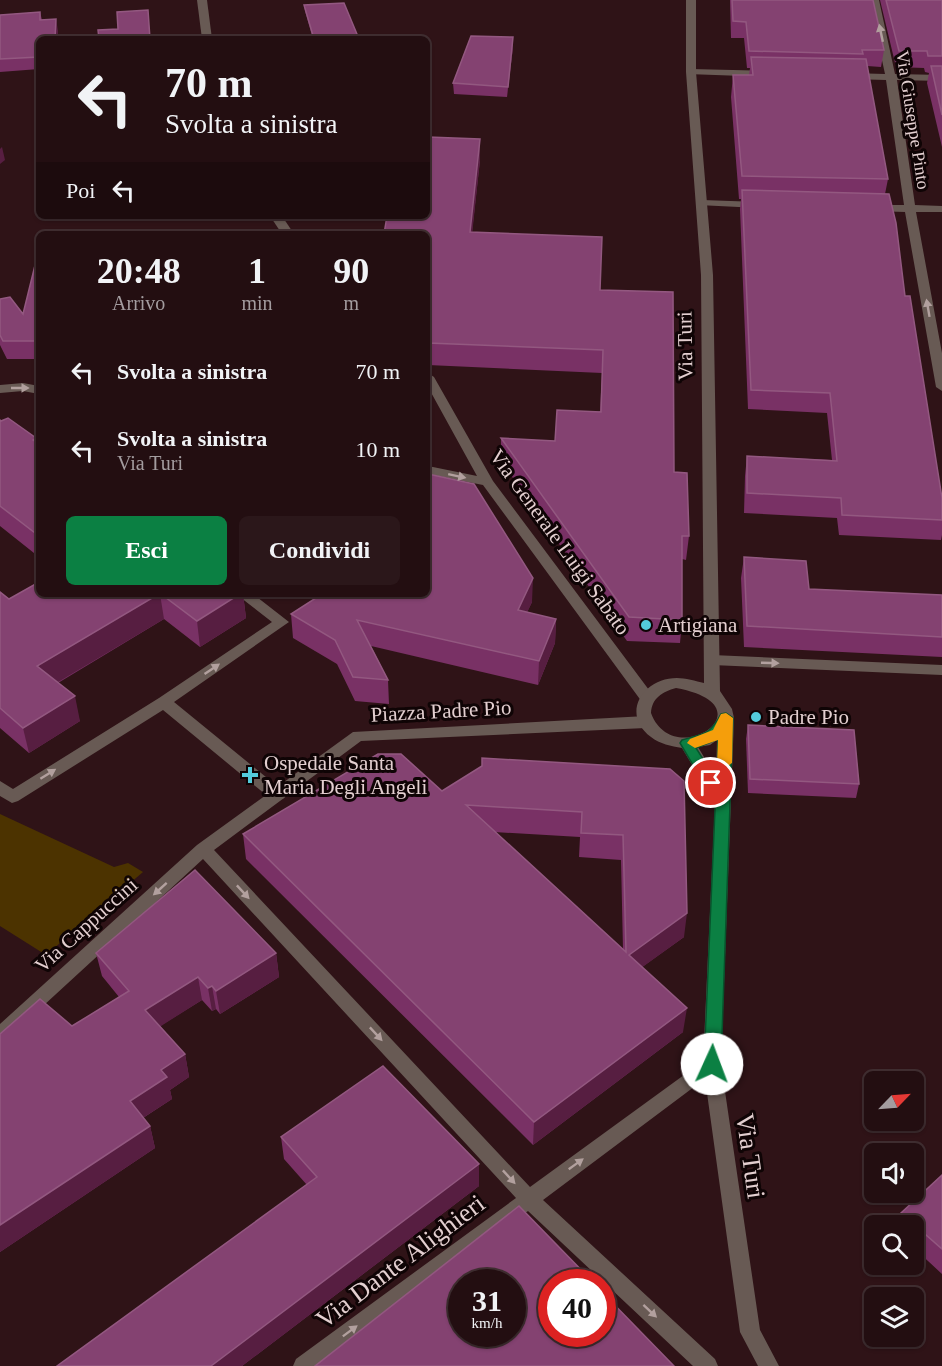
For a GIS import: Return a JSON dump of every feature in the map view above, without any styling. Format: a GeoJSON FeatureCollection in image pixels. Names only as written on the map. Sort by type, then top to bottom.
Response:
{"type":"FeatureCollection","features":[{"type":"Feature","properties":{"kind":"street"},"geometry":{"type":"LineString","coordinates":[[202,0],[207,36]]}},
{"type":"Feature","properties":{"kind":"street","name":"Via Turi"},"geometry":{"type":"LineString","coordinates":[[691,0],[691,72],[707,275],[712,692]]}},
{"type":"Feature","properties":{"kind":"street","name":"Via Giuseppe Pinto"},"geometry":{"type":"LineString","coordinates":[[874,0],[891,77],[910,208],[942,387]]}},
{"type":"Feature","properties":{"kind":"street"},"geometry":{"type":"LineString","coordinates":[[691,72],[785,75]]}},
{"type":"Feature","properties":{"kind":"street"},"geometry":{"type":"LineString","coordinates":[[844,76],[942,78]]}},
{"type":"Feature","properties":{"kind":"street"},"geometry":{"type":"LineString","coordinates":[[702,203],[771,205]]}},
{"type":"Feature","properties":{"kind":"street"},"geometry":{"type":"LineString","coordinates":[[864,207],[942,209]]}},
{"type":"Feature","properties":{"kind":"street","name":"Via Generale Luigi Sabato"},"geometry":{"type":"LineString","coordinates":[[430,380],[487,482],[647,698]]}},
{"type":"Feature","properties":{"kind":"street"},"geometry":{"type":"LineString","coordinates":[[0,389],[23,387],[36,389]]}},
{"type":"Feature","properties":{"kind":"street"},"geometry":{"type":"LineString","coordinates":[[430,470],[487,482]]}},
{"type":"Feature","properties":{"kind":"street"},"geometry":{"type":"LineString","coordinates":[[0,787],[12,797],[164,702],[282,622],[247,597]]}},
{"type":"Feature","properties":{"kind":"street"},"geometry":{"type":"LineString","coordinates":[[712,660],[942,670]]}},
{"type":"Feature","properties":{"kind":"street"},"geometry":{"type":"LineString","coordinates":[[676,683],[689,684],[712,692],[725,708],[726,718],[718,733],[698,742],[687,743],[662,737],[646,722],[643,705],[654,690],[676,683]]}},
{"type":"Feature","properties":{"kind":"street"},"geometry":{"type":"LineString","coordinates":[[164,702],[277,795]]}},
{"type":"Feature","properties":{"kind":"street","name":"Via Turi"},"geometry":{"type":"LineString","coordinates":[[726,718],[712,1064],[750,1332],[769,1366]]}},
{"type":"Feature","properties":{"kind":"street","name":"Piazza Padre Pio"},"geometry":{"type":"LineString","coordinates":[[203,849],[358,736],[646,722]]}},
{"type":"Feature","properties":{"kind":"street"},"geometry":{"type":"LineString","coordinates":[[687,743],[723,803]]}},
{"type":"Feature","properties":{"kind":"street"},"geometry":{"type":"LineString","coordinates":[[203,849],[529,1199],[708,1366]]}},
{"type":"Feature","properties":{"kind":"street","name":"Via Cappuccini"},"geometry":{"type":"LineString","coordinates":[[0,1035],[203,849]]}},
{"type":"Feature","properties":{"kind":"street","name":"Via Dante Alighieri"},"geometry":{"type":"LineString","coordinates":[[303,1366],[712,1064]]}},
{"type":"Feature","properties":{"kind":"shaded area"},"geometry":{"type":"Polygon","coordinates":[[[0,814],[114,867],[128,863],[143,872],[46,955],[0,926],[0,814]]]}},
{"type":"Feature","properties":{"kind":"building"},"geometry":{"type":"Polygon","coordinates":[[[732,0],[873,0],[884,50],[862,50],[863,54],[749,51],[746,22],[733,21],[732,0]]]}},
{"type":"Feature","properties":{"kind":"building"},"geometry":{"type":"Polygon","coordinates":[[[886,0],[942,0],[942,56],[928,56],[927,51],[899,51],[886,0]]]}},
{"type":"Feature","properties":{"kind":"building"},"geometry":{"type":"Polygon","coordinates":[[[344,3],[358,36],[313,36],[304,5],[344,3]]]}},
{"type":"Feature","properties":{"kind":"building"},"geometry":{"type":"Polygon","coordinates":[[[148,10],[150,36],[99,36],[98,30],[118,29],[117,12],[148,10]]]}},
{"type":"Feature","properties":{"kind":"building"},"geometry":{"type":"Polygon","coordinates":[[[40,12],[40,20],[56,19],[55,36],[36,36],[36,57],[0,59],[0,15],[40,12]]]}},
{"type":"Feature","properties":{"kind":"building"},"geometry":{"type":"Polygon","coordinates":[[[471,36],[513,37],[508,87],[453,83],[471,36]]]}},
{"type":"Feature","properties":{"kind":"building"},"geometry":{"type":"Polygon","coordinates":[[[751,57],[866,59],[888,179],[742,176],[733,75],[753,75],[751,57]]]}},
{"type":"Feature","properties":{"kind":"building"},"geometry":{"type":"Polygon","coordinates":[[[931,66],[942,66],[942,115],[931,66]]]}},
{"type":"Feature","properties":{"kind":"building"},"geometry":{"type":"Polygon","coordinates":[[[430,137],[480,139],[470,232],[602,237],[600,290],[673,292],[674,472],[687,473],[689,536],[682,536],[682,620],[629,617],[501,438],[555,441],[557,410],[601,412],[603,350],[430,343],[430,231],[384,231],[386,219],[430,219],[430,137]]]}},
{"type":"Feature","properties":{"kind":"building"},"geometry":{"type":"Polygon","coordinates":[[[742,190],[889,194],[896,223],[905,296],[910,296],[942,498],[942,520],[842,515],[841,498],[747,493],[747,456],[837,461],[830,393],[751,390],[742,190]]]}},
{"type":"Feature","properties":{"kind":"building"},"geometry":{"type":"Polygon","coordinates":[[[36,261],[36,341],[3,341],[0,335],[0,299],[10,297],[23,314],[36,261]]]}},
{"type":"Feature","properties":{"kind":"building"},"geometry":{"type":"Polygon","coordinates":[[[8,418],[36,438],[33,440],[36,442],[36,534],[0,506],[1,421],[8,418]]]}},
{"type":"Feature","properties":{"kind":"building"},"geometry":{"type":"Polygon","coordinates":[[[430,474],[474,484],[533,578],[518,610],[556,619],[539,661],[357,620],[388,680],[353,677],[335,640],[291,614],[317,597],[430,597],[430,474]]]}},
{"type":"Feature","properties":{"kind":"building"},"geometry":{"type":"Polygon","coordinates":[[[744,557],[806,561],[809,589],[942,595],[942,637],[747,626],[744,557]]]}},
{"type":"Feature","properties":{"kind":"building"},"geometry":{"type":"Polygon","coordinates":[[[36,584],[36,597],[154,597],[37,666],[75,696],[23,728],[0,708],[0,592],[9,599],[36,584]]]}},
{"type":"Feature","properties":{"kind":"building"},"geometry":{"type":"Polygon","coordinates":[[[165,597],[235,597],[197,621],[165,597]]]}},
{"type":"Feature","properties":{"kind":"building"},"geometry":{"type":"Polygon","coordinates":[[[748,725],[854,730],[859,784],[750,779],[748,725]]]}},
{"type":"Feature","properties":{"kind":"building"},"geometry":{"type":"Polygon","coordinates":[[[378,754],[401,754],[442,791],[482,766],[482,758],[670,769],[684,781],[687,913],[629,955],[687,1008],[534,1122],[243,834],[378,754]],[[466,805],[626,952],[623,835],[581,833],[582,812],[466,805]]]}},
{"type":"Feature","properties":{"kind":"building"},"geometry":{"type":"Polygon","coordinates":[[[195,870],[276,953],[216,991],[212,986],[208,988],[198,977],[145,1010],[185,1054],[161,1070],[167,1077],[130,1101],[150,1126],[0,1225],[0,1034],[40,999],[72,1026],[129,991],[96,953],[195,870]]]}},
{"type":"Feature","properties":{"kind":"building"},"geometry":{"type":"Polygon","coordinates":[[[383,1066],[479,1164],[211,1366],[57,1366],[317,1177],[281,1137],[383,1066]]]}},
{"type":"Feature","properties":{"kind":"building"},"geometry":{"type":"Polygon","coordinates":[[[942,1175],[942,1249],[924,1233],[924,1215],[901,1213],[912,1203],[924,1203],[924,1192],[942,1175]]]}},
{"type":"Feature","properties":{"kind":"building"},"geometry":{"type":"Polygon","coordinates":[[[519,1206],[580,1269],[538,1269],[538,1347],[616,1347],[616,1306],[674,1366],[315,1366],[519,1206]]]}},
{"type":"Feature","properties":{"kind":"slow traffic"},"geometry":{"type":"LineString","coordinates":[[695,743],[710,739],[718,733],[724,726],[726,718],[725,763]]}},
{"type":"Feature","properties":{"kind":"place","name":"Artigiana"},"geometry":{"type":"Point","coordinates":[646,625]}},
{"type":"Feature","properties":{"kind":"place","name":"Padre Pio"},"geometry":{"type":"Point","coordinates":[756,717]}},
{"type":"Feature","properties":{"kind":"place","name":"Ospedale Santa Maria Degli Angeli"},"geometry":{"type":"Point","coordinates":[250,775]}},
{"type":"Feature","properties":{"kind":"route"},"geometry":{"type":"LineString","coordinates":[[711,783],[687,743],[710,739],[724,726],[726,718],[712,1064]]}}]}
